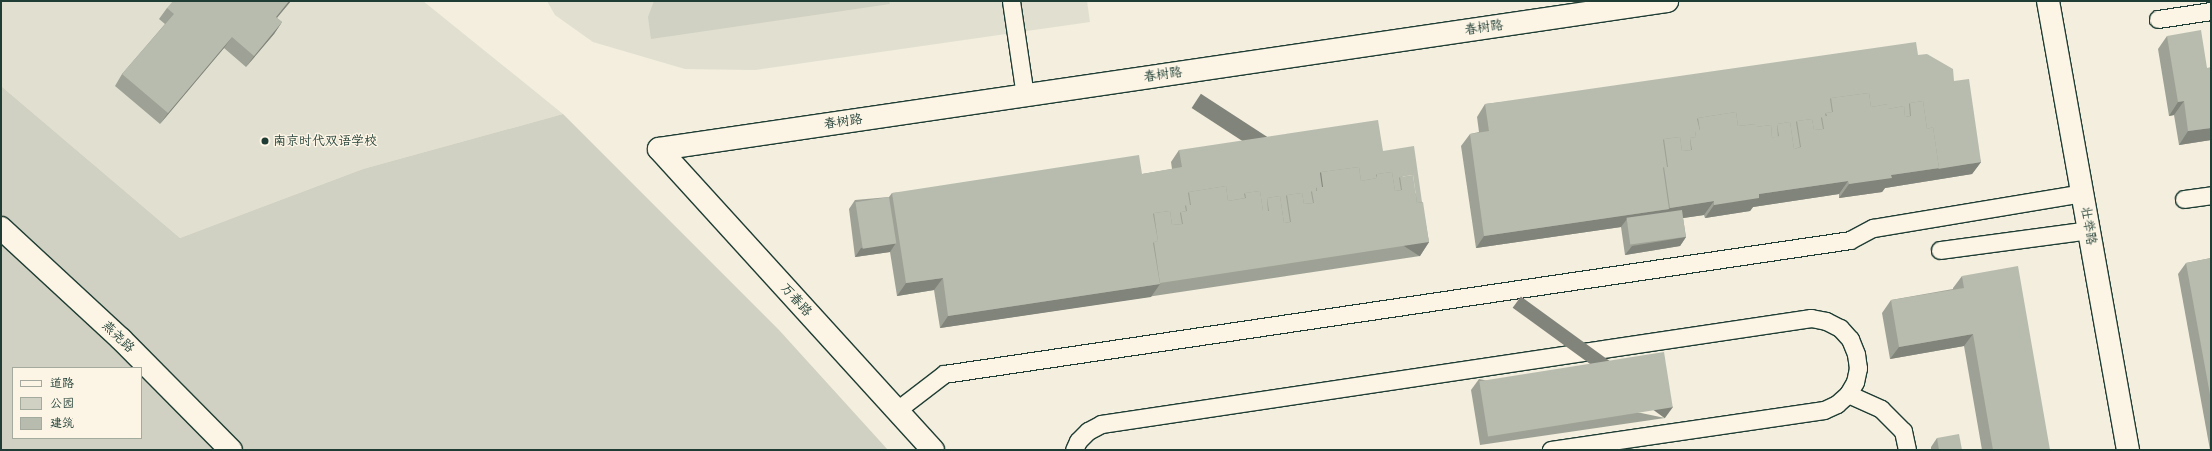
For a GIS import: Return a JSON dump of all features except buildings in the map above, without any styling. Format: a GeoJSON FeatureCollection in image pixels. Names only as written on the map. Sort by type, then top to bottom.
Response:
{"type":"FeatureCollection","features":[{"type":"Feature","properties":{"kind":"street","name":"春树路"},"geometry":{"type":"LineString","coordinates":[[659,149],[1667,1]]}},
{"type":"Feature","properties":{"kind":"street","name":"壮举路"},"geometry":{"type":"LineString","coordinates":[[2048,1],[2128,450]]}},
{"type":"Feature","properties":{"kind":"street","name":"万春路"},"geometry":{"type":"LineString","coordinates":[[659,149],[933,450]]}},
{"type":"Feature","properties":{"kind":"street","name":"燕尧路"},"geometry":{"type":"LineString","coordinates":[[1,228],[121,339],[230,450]]}},
{"type":"Feature","properties":{"kind":"lane"},"geometry":{"type":"LineString","coordinates":[[1011,1],[1026,96]]}},
{"type":"Feature","properties":{"kind":"lane"},"geometry":{"type":"LineString","coordinates":[[2158,19],[2211,11]]}},
{"type":"Feature","properties":{"kind":"lane"},"geometry":{"type":"LineString","coordinates":[[897,410],[944,374],[1850,240],[1872,228],[2082,193]]}},
{"type":"Feature","properties":{"kind":"lane"},"geometry":{"type":"LineString","coordinates":[[2184,199],[2211,196]]}},
{"type":"Feature","properties":{"kind":"lane"},"geometry":{"type":"LineString","coordinates":[[1940,250],[2089,230]]}},
{"type":"Feature","properties":{"kind":"lane"},"geometry":{"type":"LineString","coordinates":[[1074,450],[1078,441],[1088,431],[1101,424],[1811,318],[1826,321],[1840,328],[1850,339],[1856,354],[1858,368],[1854,382],[1848,394],[1837,404],[1824,410],[1550,450]]}},
{"type":"Feature","properties":{"kind":"lane"},"geometry":{"type":"LineString","coordinates":[[1848,394],[1881,409],[1903,431],[1907,450]]}},
{"type":"Feature","properties":{"kind":"shaded area","name":"南京时代双语学校"},"geometry":{"type":"Polygon","coordinates":[[[1,1],[423,1],[563,114],[363,169],[180,238],[1,86],[1,1]]]}},
{"type":"Feature","properties":{"kind":"shaded area"},"geometry":{"type":"Polygon","coordinates":[[[547,1],[1087,1],[1090,22],[755,70],[685,69],[593,42],[555,15],[547,1]]]}},
{"type":"Feature","properties":{"kind":"green space"},"geometry":{"type":"Polygon","coordinates":[[[654,1],[889,1],[890,4],[651,39],[648,17],[654,1]]]}},
{"type":"Feature","properties":{"kind":"green space"},"geometry":{"type":"Polygon","coordinates":[[[1,86],[180,238],[363,169],[563,114],[779,330],[888,450],[1,450],[1,86]]]}},
{"type":"Feature","properties":{"kind":"place","name":"南京时代双语学校"},"geometry":{"type":"Point","coordinates":[265,141]}}]}
